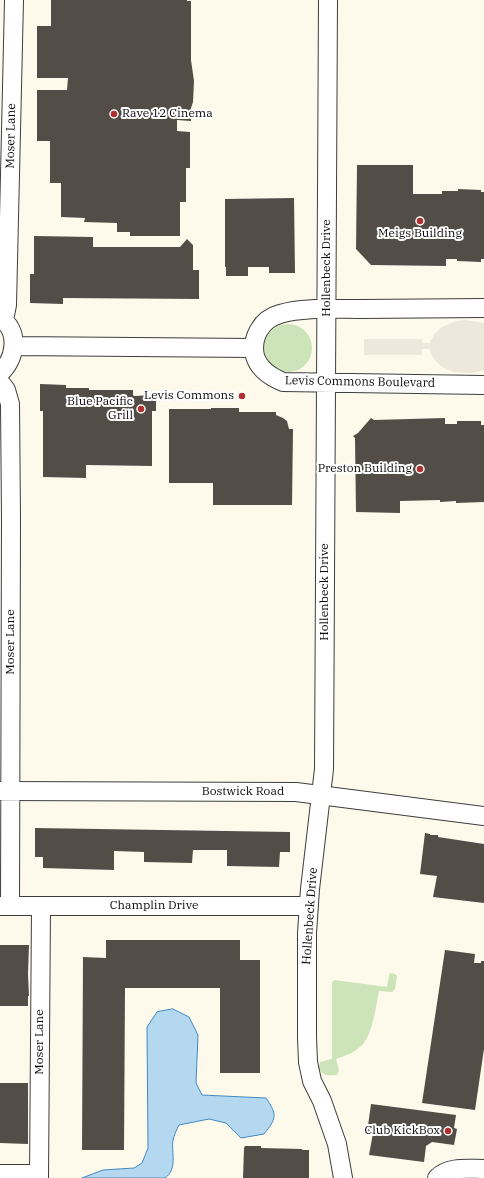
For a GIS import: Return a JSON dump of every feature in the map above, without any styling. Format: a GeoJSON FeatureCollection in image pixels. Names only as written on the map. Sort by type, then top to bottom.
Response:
{"type":"FeatureCollection","features":[{"type":"Feature","properties":{"kind":"street","name":"Moser Lane"},"geometry":{"type":"LineString","coordinates":[[2,319],[7,305],[14,0]]}},
{"type":"Feature","properties":{"kind":"street","name":"Hollenbeck Drive"},"geometry":{"type":"LineString","coordinates":[[328,0],[324,769],[307,933],[308,1062],[312,1081],[322,1101],[337,1144],[343,1178]]}},
{"type":"Feature","properties":{"kind":"street"},"geometry":{"type":"LineString","coordinates":[[14,346],[253,348],[257,332],[265,322],[279,314],[327,309],[484,308]]}},
{"type":"Feature","properties":{"kind":"street"},"geometry":{"type":"LineString","coordinates":[[0,373],[10,362],[14,346],[10,329],[2,319]]}},
{"type":"Feature","properties":{"kind":"street","name":"Levis Commons Boulevard"},"geometry":{"type":"LineString","coordinates":[[253,348],[256,361],[263,371],[272,378],[283,382],[484,384]]}},
{"type":"Feature","properties":{"kind":"street","name":"Moser Lane"},"geometry":{"type":"LineString","coordinates":[[0,382],[6,390],[10,404],[11,518],[5,791],[5,906]]}},
{"type":"Feature","properties":{"kind":"street","name":"Bostwick Road"},"geometry":{"type":"LineString","coordinates":[[5,791],[289,792],[484,816]]}},
{"type":"Feature","properties":{"kind":"street","name":"Champlin Drive"},"geometry":{"type":"LineString","coordinates":[[5,906],[309,906]]}},
{"type":"Feature","properties":{"kind":"street","name":"Moser Lane"},"geometry":{"type":"LineString","coordinates":[[39,1176],[41,906]]}},
{"type":"Feature","properties":{"kind":"street"},"geometry":{"type":"LineString","coordinates":[[437,1178],[447,1171],[460,1169],[484,1169]]}},
{"type":"Feature","properties":{"kind":"street"},"geometry":{"type":"LineString","coordinates":[[0,1174],[39,1176]]}},
{"type":"Feature","properties":{"kind":"green space"},"geometry":{"type":"Polygon","coordinates":[[[283,324],[293,324],[305,331],[312,343],[312,353],[305,365],[293,372],[283,372],[275,368],[268,361],[264,353],[264,343],[268,335],[275,328],[283,324]]]}},
{"type":"Feature","properties":{"kind":"green space"},"geometry":{"type":"Polygon","coordinates":[[[390,973],[397,976],[395,989],[392,992],[379,991],[374,1019],[363,1044],[347,1055],[336,1059],[339,1070],[337,1075],[322,1073],[319,1068],[320,1062],[332,1059],[332,982],[334,980],[387,987],[390,973]]]}},
{"type":"Feature","properties":{"kind":"shaded area"},"geometry":{"type":"Polygon","coordinates":[[[465,320],[484,323],[484,370],[473,373],[453,372],[442,367],[433,358],[430,349],[422,349],[422,355],[364,355],[364,339],[422,339],[422,343],[430,343],[434,334],[442,327],[456,321],[465,320]]]}},
{"type":"Feature","properties":{"kind":"water"},"geometry":{"type":"Polygon","coordinates":[[[173,1009],[189,1017],[198,1035],[196,1083],[202,1095],[266,1098],[274,1113],[271,1124],[264,1134],[241,1138],[226,1123],[209,1119],[179,1125],[173,1140],[173,1165],[169,1174],[165,1178],[82,1178],[103,1170],[134,1168],[142,1163],[148,1148],[147,1027],[157,1012],[173,1009]]]}},
{"type":"Feature","properties":{"kind":"building","name":"Rave 12 Cinema"},"geometry":{"type":"Polygon","coordinates":[[[51,0],[191,1],[191,60],[194,81],[191,121],[177,120],[177,131],[190,132],[190,168],[186,168],[186,202],[180,202],[180,236],[130,236],[130,232],[117,232],[117,223],[84,222],[85,218],[61,217],[61,183],[50,183],[50,141],[37,141],[37,90],[67,90],[68,78],[37,78],[37,26],[51,26],[51,0]]]}},
{"type":"Feature","properties":{"kind":"building","name":"Meigs Building"},"geometry":{"type":"Polygon","coordinates":[[[357,165],[413,165],[413,194],[442,194],[442,191],[458,191],[458,189],[481,190],[481,192],[484,192],[484,259],[481,259],[481,262],[446,259],[446,266],[371,265],[356,249],[357,165]]]}},
{"type":"Feature","properties":{"kind":"building"},"geometry":{"type":"Polygon","coordinates":[[[294,198],[295,273],[269,273],[269,267],[248,267],[248,276],[226,276],[225,199],[294,198]]]}},
{"type":"Feature","properties":{"kind":"building"},"geometry":{"type":"Polygon","coordinates":[[[34,236],[93,237],[93,247],[180,247],[187,239],[193,245],[193,270],[199,270],[199,299],[63,298],[63,304],[30,303],[30,274],[34,274],[34,236]]]}},
{"type":"Feature","properties":{"kind":"building"},"geometry":{"type":"Polygon","coordinates":[[[40,384],[66,385],[66,388],[89,388],[89,390],[133,390],[134,396],[156,395],[156,411],[152,411],[152,466],[86,465],[86,478],[43,477],[43,411],[40,411],[40,384]]]}},
{"type":"Feature","properties":{"kind":"building"},"geometry":{"type":"Polygon","coordinates":[[[239,408],[239,412],[276,412],[276,415],[287,421],[289,429],[293,429],[292,505],[213,505],[213,483],[169,483],[169,409],[239,408]]]}},
{"type":"Feature","properties":{"kind":"building","name":"Preston Building"},"geometry":{"type":"Polygon","coordinates":[[[371,418],[374,420],[445,418],[445,424],[457,424],[457,421],[481,421],[481,425],[484,425],[484,502],[456,503],[456,501],[440,502],[440,500],[400,501],[400,513],[356,512],[355,438],[353,436],[358,433],[371,418]]]}},
{"type":"Feature","properties":{"kind":"building"},"geometry":{"type":"Polygon","coordinates":[[[35,828],[290,832],[290,852],[280,852],[279,867],[227,866],[227,850],[193,850],[192,863],[144,862],[144,852],[114,851],[114,870],[43,868],[43,857],[35,857],[35,828]]]}},
{"type":"Feature","properties":{"kind":"building"},"geometry":{"type":"Polygon","coordinates":[[[425,833],[430,835],[438,835],[438,837],[484,844],[484,903],[433,897],[437,876],[420,874],[425,833]]]}},
{"type":"Feature","properties":{"kind":"building"},"geometry":{"type":"Polygon","coordinates":[[[106,940],[240,940],[240,960],[260,960],[260,1073],[220,1073],[220,988],[125,988],[124,1150],[82,1150],[83,957],[106,958],[106,940]]]}},
{"type":"Feature","properties":{"kind":"building"},"geometry":{"type":"Polygon","coordinates":[[[0,945],[29,945],[28,1006],[0,1006],[0,945]]]}},
{"type":"Feature","properties":{"kind":"building"},"geometry":{"type":"Polygon","coordinates":[[[445,950],[475,954],[474,963],[481,963],[481,961],[484,961],[484,1049],[475,1110],[422,1103],[445,950]]]}},
{"type":"Feature","properties":{"kind":"building"},"geometry":{"type":"Polygon","coordinates":[[[0,1083],[28,1083],[28,1144],[0,1143],[0,1083]]]}},
{"type":"Feature","properties":{"kind":"building"},"geometry":{"type":"Polygon","coordinates":[[[371,1104],[456,1115],[454,1128],[457,1129],[454,1145],[432,1142],[426,1146],[424,1162],[369,1155],[373,1133],[367,1133],[371,1104]]]}},
{"type":"Feature","properties":{"kind":"building"},"geometry":{"type":"Polygon","coordinates":[[[245,1146],[309,1150],[309,1178],[243,1178],[245,1146]]]}},
{"type":"Feature","properties":{"kind":"place","name":"Rave 12 Cinema"},"geometry":{"type":"Point","coordinates":[114,114]}},
{"type":"Feature","properties":{"kind":"place","name":"Meigs Building"},"geometry":{"type":"Point","coordinates":[420,221]}},
{"type":"Feature","properties":{"kind":"place","name":"Levis Commons"},"geometry":{"type":"Point","coordinates":[242,396]}},
{"type":"Feature","properties":{"kind":"place","name":"Blue Pacific Grill"},"geometry":{"type":"Point","coordinates":[141,409]}},
{"type":"Feature","properties":{"kind":"place","name":"Preston Building"},"geometry":{"type":"Point","coordinates":[420,469]}},
{"type":"Feature","properties":{"kind":"place","name":"Club KickBox"},"geometry":{"type":"Point","coordinates":[448,1131]}}]}
